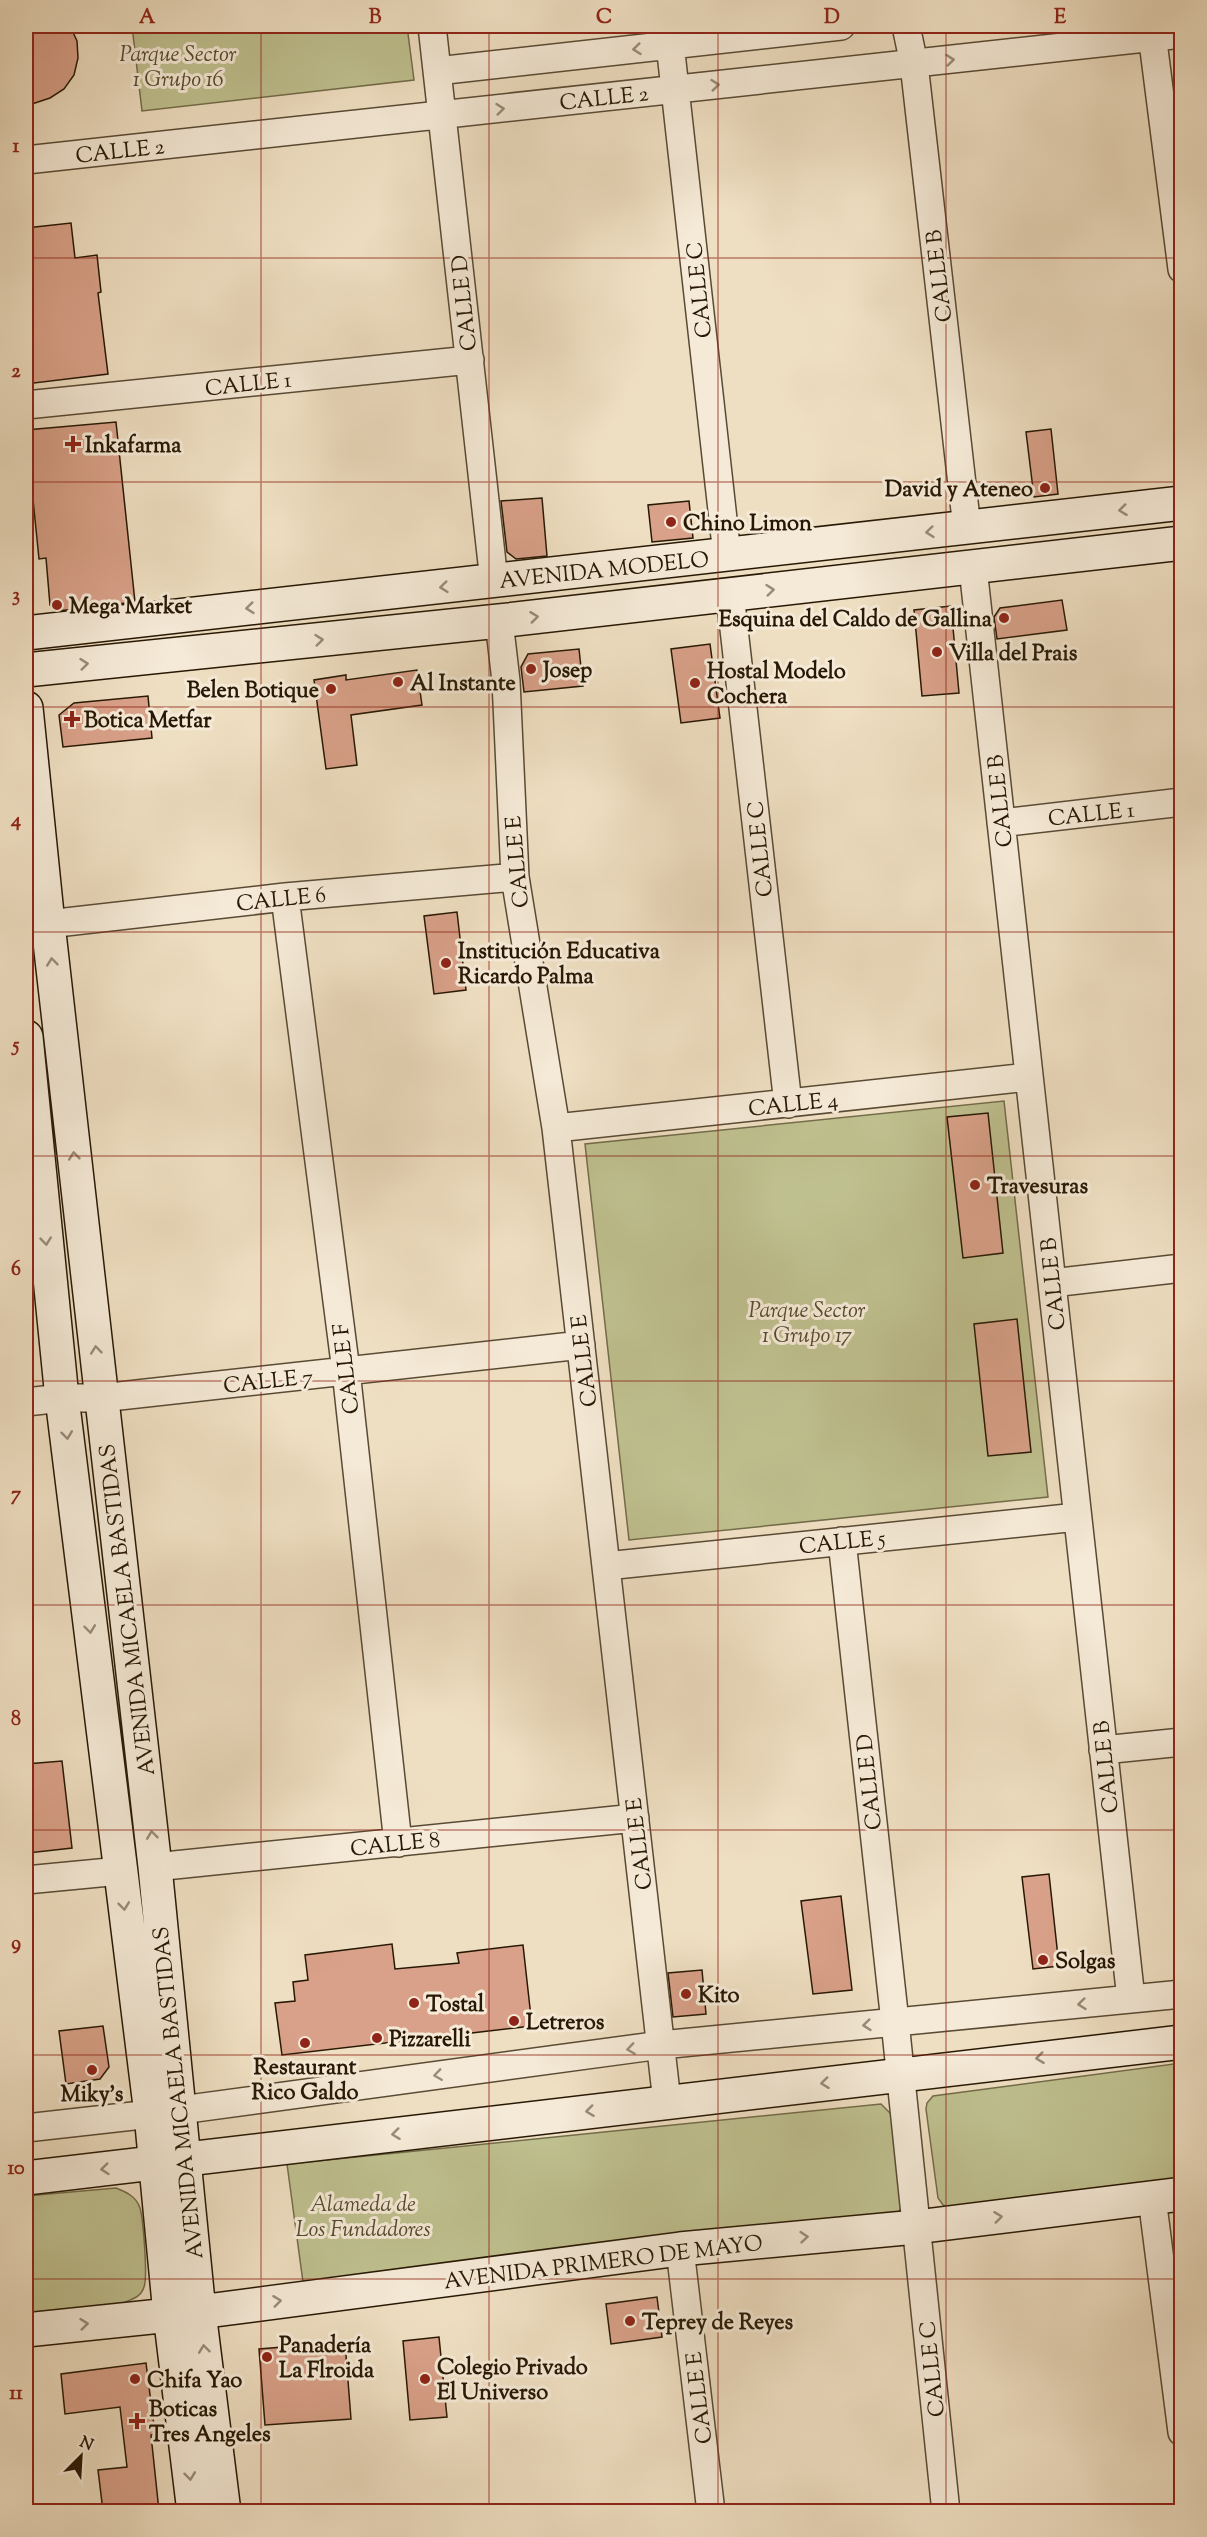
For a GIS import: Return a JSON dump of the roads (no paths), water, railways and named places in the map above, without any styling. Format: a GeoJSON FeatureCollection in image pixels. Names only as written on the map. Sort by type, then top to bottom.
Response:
{"type":"FeatureCollection","features":[{"type":"Feature","properties":{"kind":"main road","name":"AVENIDA MODELO"},"geometry":{"type":"LineString","coordinates":[[26,633],[1182,503]]}},
{"type":"Feature","properties":{"kind":"main road","name":"AVENIDA MODELO"},"geometry":{"type":"LineString","coordinates":[[26,670],[499,621],[1182,543]]}},
{"type":"Feature","properties":{"kind":"main road","name":"AVENIDA MICAELA BASTIDAS"},"geometry":{"type":"LineString","coordinates":[[26,708],[48,924],[155,1867],[164,2112]]}},
{"type":"Feature","properties":{"kind":"main road","name":"AVENIDA MICAELA BASTIDAS"},"geometry":{"type":"LineString","coordinates":[[26,1037],[62,1398],[120,1870],[164,2112],[170,2161],[185,2313],[194,2511]]}},
{"type":"Feature","properties":{"kind":"main road"},"geometry":{"type":"LineString","coordinates":[[26,2178],[1182,2042]]}},
{"type":"Feature","properties":{"kind":"main road","name":"AVENIDA PRIMERO DE MAYO"},"geometry":{"type":"LineString","coordinates":[[26,2330],[185,2313],[680,2249],[916,2227],[1167,2196]]}},
{"type":"Feature","properties":{"kind":"main road","name":"AVENIDA MICAELA BASTIDAS"},"geometry":{"type":"LineString","coordinates":[[185,2313],[224,2511]]}},
{"type":"Feature","properties":{"kind":"street","name":"CALLE D"},"geometry":{"type":"LineString","coordinates":[[432,26],[494,581]]}},
{"type":"Feature","properties":{"kind":"street","name":"CALLE 2"},"geometry":{"type":"LineString","coordinates":[[437,71],[670,35],[841,26]]}},
{"type":"Feature","properties":{"kind":"street","name":"CALLE B"},"geometry":{"type":"LineString","coordinates":[[906,26],[914,64],[967,528]]}},
{"type":"Feature","properties":{"kind":"street","name":"CALLE 2"},"geometry":{"type":"LineString","coordinates":[[26,160],[914,64],[1152,32],[1182,34]]}},
{"type":"Feature","properties":{"kind":"street"},"geometry":{"type":"LineString","coordinates":[[1152,32],[1182,268]]}},
{"type":"Feature","properties":{"kind":"street","name":"CALLE C"},"geometry":{"type":"LineString","coordinates":[[670,35],[727,555]]}},
{"type":"Feature","properties":{"kind":"street","name":"CALLE 1"},"geometry":{"type":"LineString","coordinates":[[26,405],[470,360]]}},
{"type":"Feature","properties":{"kind":"street","name":"CALLE B"},"geometry":{"type":"LineString","coordinates":[[973,568],[1131,2000]]}},
{"type":"Feature","properties":{"kind":"street","name":"CALLE C"},"geometry":{"type":"LineString","coordinates":[[730,594],[788,1104]]}},
{"type":"Feature","properties":{"kind":"street","name":"CALLE E"},"geometry":{"type":"LineString","coordinates":[[499,621],[506,681],[515,877],[556,1128],[667,2102]]}},
{"type":"Feature","properties":{"kind":"street","name":"CALLE 1"},"geometry":{"type":"LineString","coordinates":[[1001,823],[1182,802]]}},
{"type":"Feature","properties":{"kind":"street","name":"CALLE 6"},"geometry":{"type":"LineString","coordinates":[[48,924],[285,897],[515,877]]}},
{"type":"Feature","properties":{"kind":"street","name":"CALLE F"},"geometry":{"type":"LineString","coordinates":[[285,897],[346,1371],[398,1843]]}},
{"type":"Feature","properties":{"kind":"street","name":"CALLE 4"},"geometry":{"type":"LineString","coordinates":[[556,1128],[1029,1077]]}},
{"type":"Feature","properties":{"kind":"street"},"geometry":{"type":"LineString","coordinates":[[1052,1282],[1182,1268]]}},
{"type":"Feature","properties":{"kind":"street","name":"CALLE 7"},"geometry":{"type":"LineString","coordinates":[[62,1398],[101,1398],[581,1345]]}},
{"type":"Feature","properties":{"kind":"street"},"geometry":{"type":"LineString","coordinates":[[26,1402],[62,1398]]}},
{"type":"Feature","properties":{"kind":"street","name":"CALLE 5"},"geometry":{"type":"LineString","coordinates":[[606,1566],[1077,1516]]}},
{"type":"Feature","properties":{"kind":"street","name":"CALLE D"},"geometry":{"type":"LineString","coordinates":[[842,1541],[900,2075]]}},
{"type":"Feature","properties":{"kind":"street"},"geometry":{"type":"LineString","coordinates":[[1103,1750],[1182,1742]]}},
{"type":"Feature","properties":{"kind":"street","name":"CALLE 8"},"geometry":{"type":"LineString","coordinates":[[155,1867],[635,1818]]}},
{"type":"Feature","properties":{"kind":"street"},"geometry":{"type":"LineString","coordinates":[[26,1880],[120,1870]]}},
{"type":"Feature","properties":{"kind":"street"},"geometry":{"type":"LineString","coordinates":[[26,2128],[164,2112],[661,2045],[1182,1994]]}},
{"type":"Feature","properties":{"kind":"street","name":"CALLE C"},"geometry":{"type":"LineString","coordinates":[[900,2075],[946,2511]]}},
{"type":"Feature","properties":{"kind":"street"},"geometry":{"type":"LineString","coordinates":[[1167,2196],[1182,2432]]}},
{"type":"Feature","properties":{"kind":"street","name":"CALLE E"},"geometry":{"type":"LineString","coordinates":[[680,2249],[707,2511]]}},
{"type":"Feature","properties":{"kind":"place","name":"Inkafarma"},"geometry":{"type":"Point","coordinates":[73,444]}},
{"type":"Feature","properties":{"kind":"place","name":"David y Ateneo"},"geometry":{"type":"Point","coordinates":[1045,488]}},
{"type":"Feature","properties":{"kind":"place","name":"Chino Limon"},"geometry":{"type":"Point","coordinates":[671,522]}},
{"type":"Feature","properties":{"kind":"place","name":"Mega Market"},"geometry":{"type":"Point","coordinates":[57,605]}},
{"type":"Feature","properties":{"kind":"place","name":"Esquina del Caldo de Gallina"},"geometry":{"type":"Point","coordinates":[1004,618]}},
{"type":"Feature","properties":{"kind":"place","name":"Villa del Prais"},"geometry":{"type":"Point","coordinates":[937,652]}},
{"type":"Feature","properties":{"kind":"place","name":"Josep"},"geometry":{"type":"Point","coordinates":[531,669]}},
{"type":"Feature","properties":{"kind":"place","name":"Al Instante"},"geometry":{"type":"Point","coordinates":[398,682]}},
{"type":"Feature","properties":{"kind":"place","name":"Hostal Modelo Cochera"},"geometry":{"type":"Point","coordinates":[695,683]}},
{"type":"Feature","properties":{"kind":"place","name":"Belen Botique"},"geometry":{"type":"Point","coordinates":[331,689]}},
{"type":"Feature","properties":{"kind":"place","name":"Botica Metfar"},"geometry":{"type":"Point","coordinates":[72,719]}},
{"type":"Feature","properties":{"kind":"place","name":"Institución Educativa Ricardo Palma"},"geometry":{"type":"Point","coordinates":[446,963]}},
{"type":"Feature","properties":{"kind":"place","name":"Travesuras"},"geometry":{"type":"Point","coordinates":[975,1185]}},
{"type":"Feature","properties":{"kind":"place","name":"Solgas"},"geometry":{"type":"Point","coordinates":[1043,1960]}},
{"type":"Feature","properties":{"kind":"place","name":"Kito"},"geometry":{"type":"Point","coordinates":[686,1994]}},
{"type":"Feature","properties":{"kind":"place","name":"Tostal"},"geometry":{"type":"Point","coordinates":[414,2003]}},
{"type":"Feature","properties":{"kind":"place","name":"Letreros"},"geometry":{"type":"Point","coordinates":[514,2021]}},
{"type":"Feature","properties":{"kind":"place","name":"Pizzarelli"},"geometry":{"type":"Point","coordinates":[377,2038]}},
{"type":"Feature","properties":{"kind":"place","name":"Restaurant Rico Galdo"},"geometry":{"type":"Point","coordinates":[305,2043]}},
{"type":"Feature","properties":{"kind":"place","name":"Miky's"},"geometry":{"type":"Point","coordinates":[92,2070]}},
{"type":"Feature","properties":{"kind":"place","name":"Teprey de Reyes"},"geometry":{"type":"Point","coordinates":[630,2321]}},
{"type":"Feature","properties":{"kind":"place","name":"Panadería La Flroida"},"geometry":{"type":"Point","coordinates":[267,2357]}},
{"type":"Feature","properties":{"kind":"place","name":"Chifa Yao"},"geometry":{"type":"Point","coordinates":[135,2379]}},
{"type":"Feature","properties":{"kind":"place","name":"Colegio Privado El Universo"},"geometry":{"type":"Point","coordinates":[425,2379]}},
{"type":"Feature","properties":{"kind":"place","name":"Boticas Tres Angeles"},"geometry":{"type":"Point","coordinates":[137,2421]}},
{"type":"Feature","properties":{"kind":"park label","name":"Parque Sector 1 Grupo 16"},"geometry":{"type":"Point","coordinates":[178,66]}},
{"type":"Feature","properties":{"kind":"park label","name":"Parque Sector 1 Grupo 17"},"geometry":{"type":"Point","coordinates":[807,1322]}},
{"type":"Feature","properties":{"kind":"park label","name":"Alameda de Los Fundadores"},"geometry":{"type":"Point","coordinates":[363,2216]}}]}
